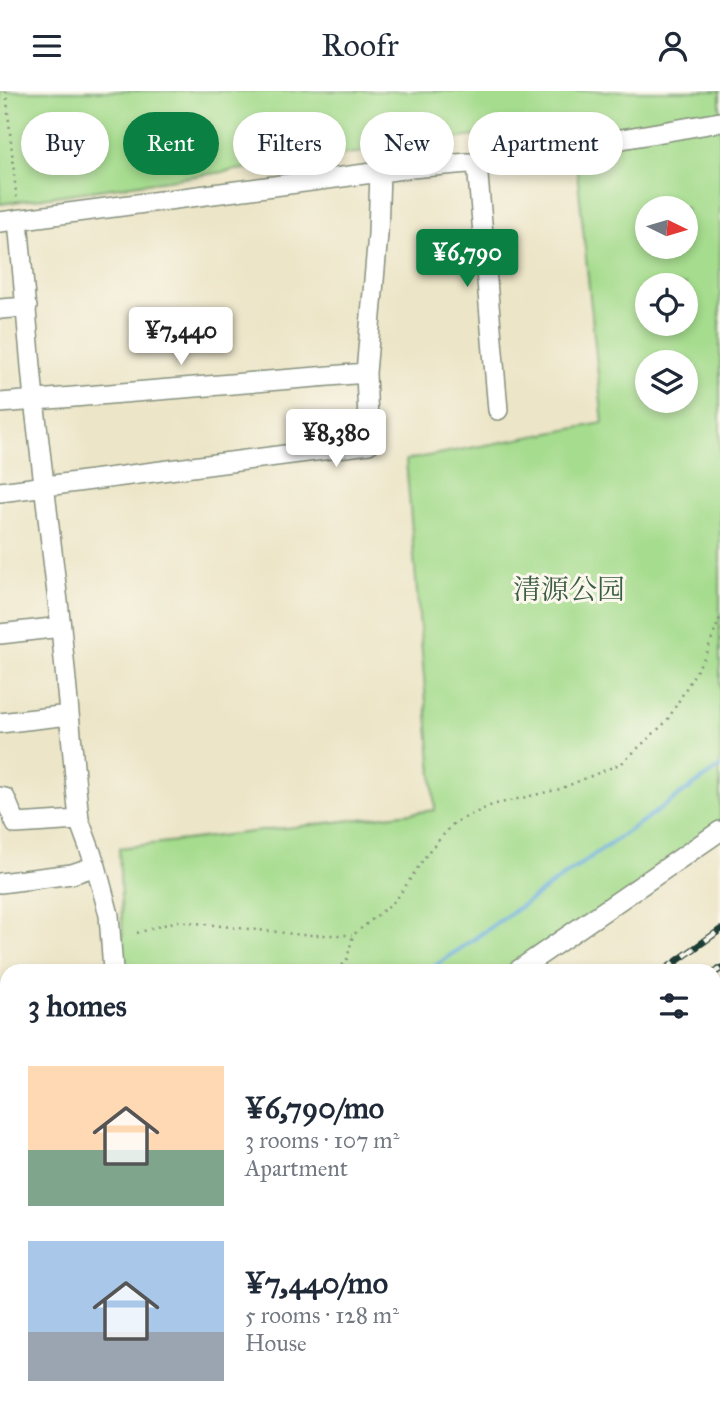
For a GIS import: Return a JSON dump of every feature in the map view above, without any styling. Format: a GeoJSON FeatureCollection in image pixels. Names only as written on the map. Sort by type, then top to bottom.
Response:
{"type":"FeatureCollection","features":[{"type":"Feature","properties":{"kind":"street"},"geometry":{"type":"LineString","coordinates":[[623,139],[716,123]]}},
{"type":"Feature","properties":{"kind":"street"},"geometry":{"type":"LineString","coordinates":[[112,964],[109,915],[96,866],[79,820],[61,627],[34,400],[27,307],[9,221],[360,175]]}},
{"type":"Feature","properties":{"kind":"street"},"geometry":{"type":"LineString","coordinates":[[0,492],[369,444],[366,373],[378,234],[380,175]]}},
{"type":"Feature","properties":{"kind":"street"},"geometry":{"type":"LineString","coordinates":[[478,175],[498,409]]}},
{"type":"Feature","properties":{"kind":"street"},"geometry":{"type":"LineString","coordinates":[[0,309],[27,307]]}},
{"type":"Feature","properties":{"kind":"street"},"geometry":{"type":"LineString","coordinates":[[0,403],[366,373]]}},
{"type":"Feature","properties":{"kind":"street"},"geometry":{"type":"LineString","coordinates":[[0,634],[61,627]]}},
{"type":"Feature","properties":{"kind":"street"},"geometry":{"type":"LineString","coordinates":[[0,723],[69,715]]}},
{"type":"Feature","properties":{"kind":"street"},"geometry":{"type":"LineString","coordinates":[[0,797],[5,798],[16,824],[79,820]]}},
{"type":"Feature","properties":{"kind":"street"},"geometry":{"type":"LineString","coordinates":[[527,964],[720,831]]}},
{"type":"Feature","properties":{"kind":"street"},"geometry":{"type":"LineString","coordinates":[[0,883],[72,874],[96,866]]}},
{"type":"Feature","properties":{"kind":"path"},"geometry":{"type":"LineString","coordinates":[[6,91],[9,221]]}},
{"type":"Feature","properties":{"kind":"path"},"geometry":{"type":"LineString","coordinates":[[343,964],[353,935],[396,900],[429,851],[454,823],[492,805],[560,789],[622,763],[667,721],[705,656],[720,618]]}},
{"type":"Feature","properties":{"kind":"path"},"geometry":{"type":"LineString","coordinates":[[137,933],[177,921],[303,935],[353,935]]}},
{"type":"Feature","properties":{"kind":"green space","name":"清源公园"},"geometry":{"type":"Polygon","coordinates":[[[0,91],[720,91],[720,835],[528,964],[124,964],[119,848],[435,810],[406,460],[603,423],[577,175],[623,175],[623,112],[468,112],[468,137],[454,139],[454,112],[360,112],[360,152],[346,154],[346,112],[233,112],[233,171],[219,173],[219,112],[123,112],[123,175],[202,175],[0,204],[0,91]]]}},
{"type":"Feature","properties":{"kind":"waterway"},"geometry":{"type":"LineString","coordinates":[[438,964],[720,767]]}},
{"type":"Feature","properties":{"kind":"railway"},"geometry":{"type":"LineString","coordinates":[[673,964],[720,930]]}}]}
